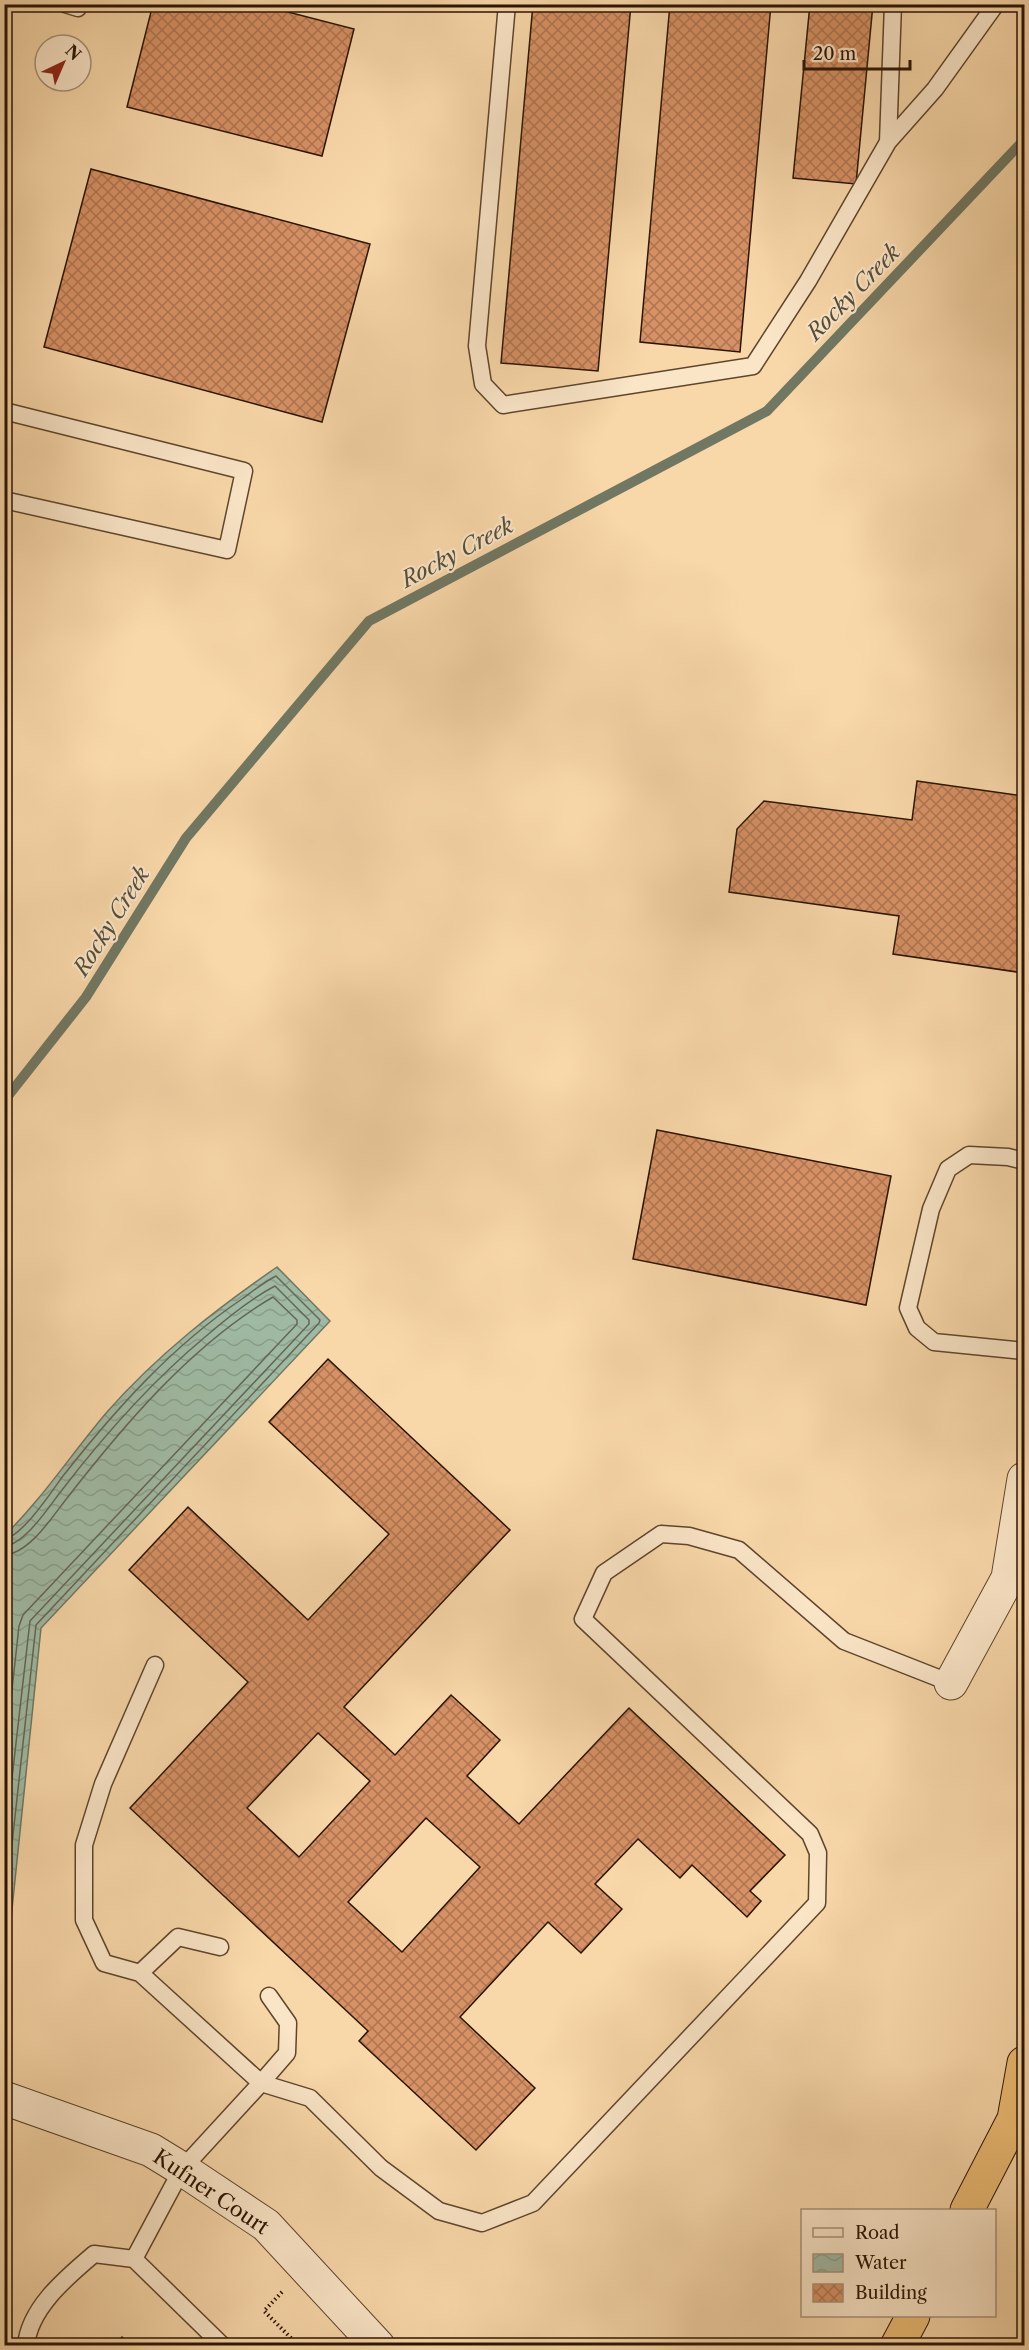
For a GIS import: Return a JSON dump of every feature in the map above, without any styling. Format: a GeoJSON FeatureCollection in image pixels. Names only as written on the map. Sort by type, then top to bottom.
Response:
{"type":"FeatureCollection","features":[{"type":"Feature","properties":{"kind":"highway"},"geometry":{"type":"LineString","coordinates":[[968,2209],[1014,2119],[1024,2063]]}},
{"type":"Feature","properties":{"kind":"highway"},"geometry":{"type":"LineString","coordinates":[[897,2346],[912,2317]]}},
{"type":"Feature","properties":{"kind":"street"},"geometry":{"type":"LineString","coordinates":[[951,1683],[1008,1578],[1024,1479]]}},
{"type":"Feature","properties":{"kind":"street","name":"Kufner Court"},"geometry":{"type":"LineString","coordinates":[[4,2098],[151,2150],[266,2225],[370,2343]]}},
{"type":"Feature","properties":{"kind":"lane"},"geometry":{"type":"LineString","coordinates":[[507,4],[477,346],[483,384],[503,405],[753,366],[808,281],[888,142],[935,88],[996,4]]}},
{"type":"Feature","properties":{"kind":"lane"},"geometry":{"type":"LineString","coordinates":[[888,142],[893,4]]}},
{"type":"Feature","properties":{"kind":"lane"},"geometry":{"type":"LineString","coordinates":[[4,411],[244,471],[227,550],[4,500]]}},
{"type":"Feature","properties":{"kind":"lane"},"geometry":{"type":"LineString","coordinates":[[1024,1161],[1008,1157],[969,1155],[948,1169],[932,1209],[908,1308],[916,1328],[934,1342],[1024,1351]]}},
{"type":"Feature","properties":{"kind":"lane"},"geometry":{"type":"LineString","coordinates":[[155,1665],[103,1784],[84,1845],[84,1920],[104,1963],[140,1973],[261,2084],[310,2098],[381,2168],[439,2211],[482,2223],[534,2203],[817,1903],[818,1853],[810,1834],[584,1619],[604,1573],[661,1534],[689,1536],[739,1550],[844,1641],[951,1683]]}},
{"type":"Feature","properties":{"kind":"lane"},"geometry":{"type":"LineString","coordinates":[[140,1973],[178,1937],[220,1947]]}},
{"type":"Feature","properties":{"kind":"lane"},"geometry":{"type":"LineString","coordinates":[[134,2259],[182,2169],[261,2084],[286,2053],[288,2023],[268,1996]]}},
{"type":"Feature","properties":{"kind":"lane"},"geometry":{"type":"LineString","coordinates":[[26,2346],[27,2336],[42,2304],[94,2254],[134,2259],[223,2346]]}},
{"type":"Feature","properties":{"kind":"path"},"geometry":{"type":"LineString","coordinates":[[283,2292],[264,2311],[298,2346]]}},
{"type":"Feature","properties":{"kind":"water"},"geometry":{"type":"Polygon","coordinates":[[[277,1267],[330,1321],[41,1628],[11,1919],[5,1925],[5,1535],[45,1491],[107,1412],[146,1371],[209,1317],[277,1267]]]}},
{"type":"Feature","properties":{"kind":"building"},"geometry":{"type":"Polygon","coordinates":[[[153,4],[257,4],[354,29],[322,156],[127,107],[153,4]]]}},
{"type":"Feature","properties":{"kind":"building"},"geometry":{"type":"Polygon","coordinates":[[[533,4],[631,4],[598,371],[501,363],[533,4]]]}},
{"type":"Feature","properties":{"kind":"building"},"geometry":{"type":"Polygon","coordinates":[[[670,4],[771,4],[740,352],[640,342],[670,4]]]}},
{"type":"Feature","properties":{"kind":"building"},"geometry":{"type":"Polygon","coordinates":[[[810,4],[873,4],[856,184],[793,178],[810,4]]]}},
{"type":"Feature","properties":{"kind":"building"},"geometry":{"type":"Polygon","coordinates":[[[91,169],[370,244],[322,422],[44,347],[91,169]]]}},
{"type":"Feature","properties":{"kind":"building"},"geometry":{"type":"Polygon","coordinates":[[[917,781],[1024,796],[1024,973],[893,954],[899,916],[729,892],[737,829],[764,801],[912,820],[917,781]]]}},
{"type":"Feature","properties":{"kind":"building"},"geometry":{"type":"Polygon","coordinates":[[[657,1130],[891,1176],[866,1305],[633,1259],[657,1130]]]}},
{"type":"Feature","properties":{"kind":"building"},"geometry":{"type":"Polygon","coordinates":[[[328,1359],[510,1530],[344,1707],[395,1755],[451,1695],[500,1740],[467,1776],[519,1824],[629,1708],[785,1855],[750,1891],[761,1901],[747,1917],[692,1865],[680,1878],[638,1839],[595,1884],[622,1909],[581,1953],[548,1922],[460,2017],[535,2088],[476,2150],[359,2041],[368,2031],[130,1808],[248,1682],[129,1570],[188,1507],[308,1620],[389,1534],[269,1422],[328,1359]],[[318,1733],[247,1808],[299,1857],[370,1781],[318,1733]],[[426,1818],[348,1902],[402,1952],[480,1867],[426,1818]]]}},
{"type":"Feature","properties":{"kind":"building"},"geometry":{"type":"Polygon","coordinates":[[[122,2337],[131,2346],[114,2346],[122,2337]]]}},
{"type":"Feature","properties":{"kind":"waterway","name":"Rocky Creek"},"geometry":{"type":"LineString","coordinates":[[4,1101],[86,997],[186,838],[369,621],[767,411],[1024,140]]}}]}
